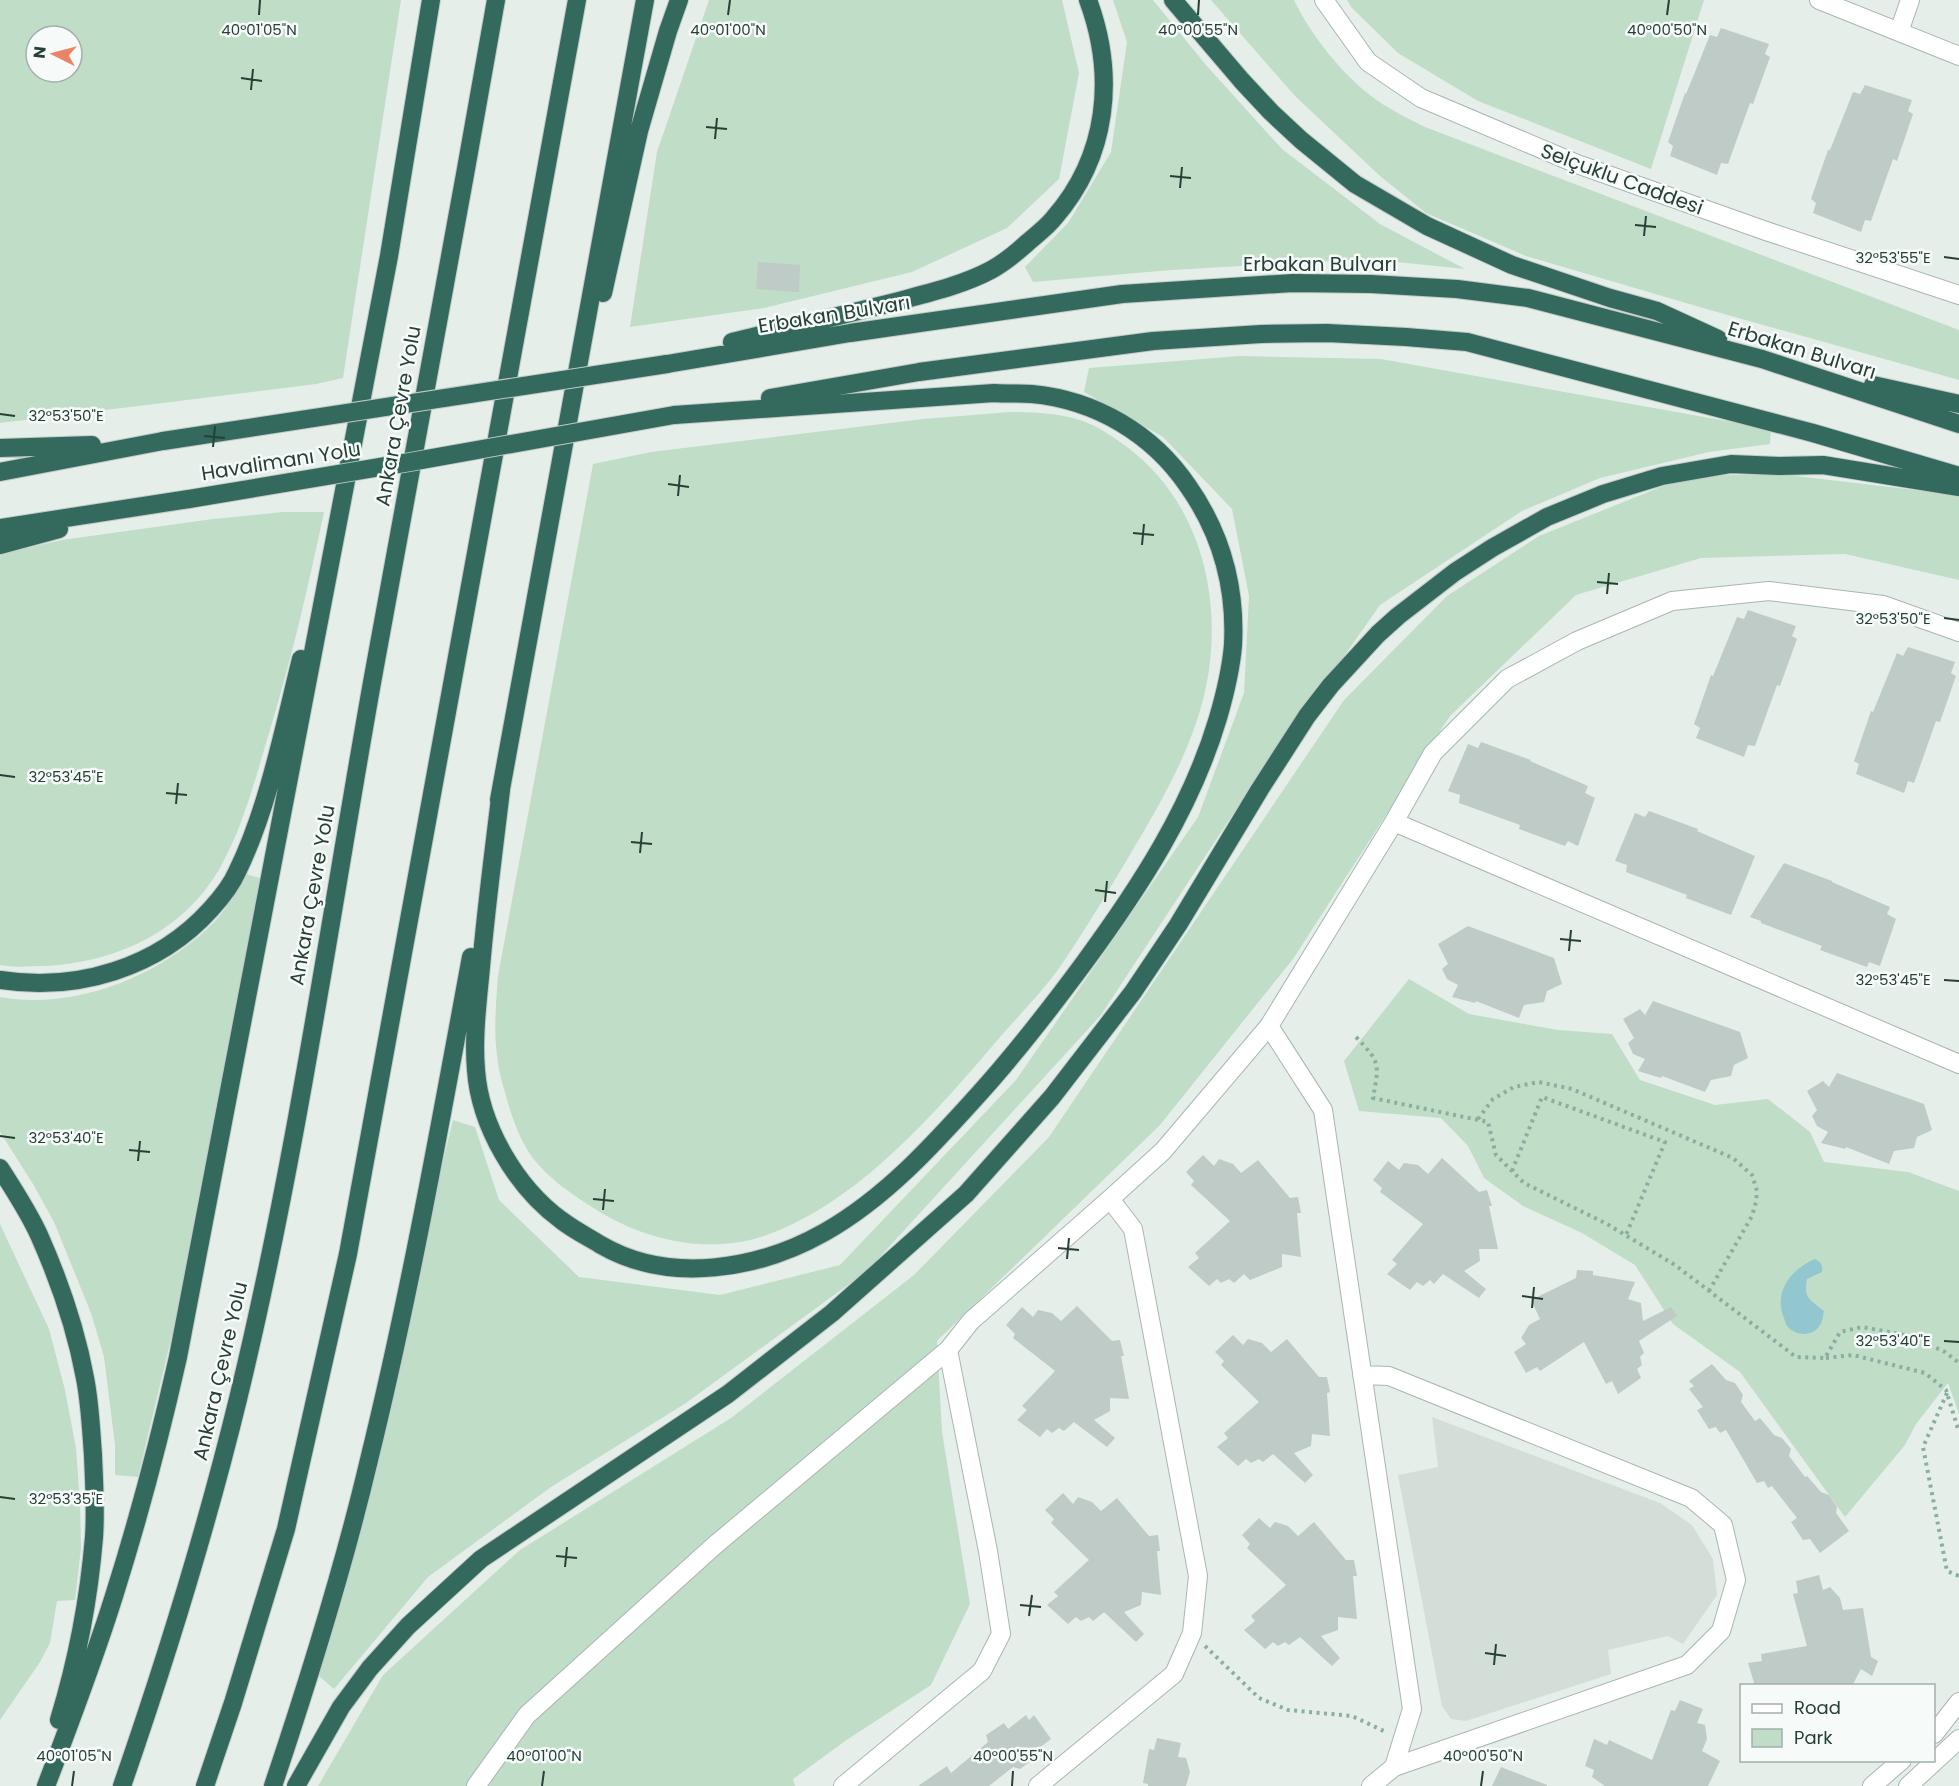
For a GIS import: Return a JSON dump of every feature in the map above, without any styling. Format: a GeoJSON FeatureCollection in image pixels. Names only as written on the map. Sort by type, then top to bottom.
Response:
{"type":"FeatureCollection","features":[{"type":"Feature","properties":{"kind":"highway"},"geometry":{"type":"LineString","coordinates":[[388,256],[421,0]]}},
{"type":"Feature","properties":{"kind":"highway"},"geometry":{"type":"LineString","coordinates":[[46,1786],[83,1690],[114,1597],[159,1440],[173,1378],[388,256],[431,0]]}},
{"type":"Feature","properties":{"kind":"highway","name":"Ankara Çevre Yolu"},"geometry":{"type":"LineString","coordinates":[[122,1786],[172,1637],[207,1521],[238,1397],[273,1240],[299,1107],[373,676],[496,0]]}},
{"type":"Feature","properties":{"kind":"highway"},"geometry":{"type":"LineString","coordinates":[[205,1786],[286,1529],[348,1254],[577,0]]}},
{"type":"Feature","properties":{"kind":"highway"},"geometry":{"type":"LineString","coordinates":[[273,1786],[343,1559],[369,1461],[403,1312],[447,1086],[645,0]]}},
{"type":"Feature","properties":{"kind":"highway"},"geometry":{"type":"LineString","coordinates":[[549,529],[639,131],[679,0]]}},
{"type":"Feature","properties":{"kind":"highway"},"geometry":{"type":"LineString","coordinates":[[667,364],[728,343],[898,301],[962,282],[991,270],[1032,239],[1054,219],[1074,190],[1083,175],[1100,126],[1105,104],[1103,60],[1088,0]]}},
{"type":"Feature","properties":{"kind":"highway"},"geometry":{"type":"LineString","coordinates":[[1173,0],[1242,81],[1300,140],[1355,184],[1427,226],[1512,265],[1610,298],[1657,311],[1762,359],[1959,405]]}},
{"type":"Feature","properties":{"kind":"highway","name":"Erbakan Bulvarı"},"geometry":{"type":"LineString","coordinates":[[667,364],[850,333],[1075,300],[1186,289],[1302,282],[1361,283],[1528,298],[1762,359],[1959,424]]}},
{"type":"Feature","properties":{"kind":"highway"},"geometry":{"type":"LineString","coordinates":[[674,415],[919,372],[1153,341],[1261,334],[1327,333],[1395,336],[1467,342],[1814,433],[1959,476]]}},
{"type":"Feature","properties":{"kind":"highway","name":"Havalimanı Yolu"},"geometry":{"type":"LineString","coordinates":[[0,472],[155,442],[667,364]]}},
{"type":"Feature","properties":{"kind":"highway"},"geometry":{"type":"LineString","coordinates":[[501,790],[482,948],[476,1030],[476,1068],[480,1100],[490,1127],[520,1179],[560,1220],[610,1250],[636,1260],[670,1266],[707,1268],[768,1257],[802,1244],[860,1209],[935,1142],[1033,1032],[1103,937],[1153,862],[1201,767],[1228,676],[1233,646],[1233,595],[1221,550],[1196,498],[1180,474],[1162,454],[1124,424],[1102,412],[1077,403],[1032,394],[953,395],[674,415]]}},
{"type":"Feature","properties":{"kind":"highway","name":"Havalimanı Yolu"},"geometry":{"type":"LineString","coordinates":[[0,528],[421,460],[674,415]]}},
{"type":"Feature","properties":{"kind":"highway"},"geometry":{"type":"LineString","coordinates":[[0,448],[155,442]]}},
{"type":"Feature","properties":{"kind":"highway"},"geometry":{"type":"LineString","coordinates":[[296,1786],[341,1707],[370,1668],[408,1626],[481,1559],[756,1373],[840,1306],[966,1194],[1052,1097],[1133,992],[1178,925],[1307,716],[1331,685],[1378,634],[1398,616],[1455,572],[1547,517],[1603,494],[1662,476],[1731,464],[1823,465],[1959,487]]}},
{"type":"Feature","properties":{"kind":"highway"},"geometry":{"type":"LineString","coordinates":[[0,545],[133,508]]}},
{"type":"Feature","properties":{"kind":"highway"},"geometry":{"type":"LineString","coordinates":[[0,980],[53,984],[78,981],[122,969],[164,948],[203,918],[220,898],[237,874],[263,805],[340,512]]}},
{"type":"Feature","properties":{"kind":"highway"},"geometry":{"type":"LineString","coordinates":[[0,1168],[33,1223],[52,1266],[76,1339],[85,1378],[90,1417],[94,1537],[81,1629],[66,1696],[39,1786]]}},
{"type":"Feature","properties":{"kind":"street","name":"Selçuklu Caddesi"},"geometry":{"type":"LineString","coordinates":[[1324,0],[1368,62],[1421,98],[1577,164],[1959,296]]}},
{"type":"Feature","properties":{"kind":"street"},"geometry":{"type":"LineString","coordinates":[[1819,0],[1959,56]]}},
{"type":"Feature","properties":{"kind":"street"},"geometry":{"type":"LineString","coordinates":[[1899,32],[1910,0]]}},
{"type":"Feature","properties":{"kind":"street"},"geometry":{"type":"LineString","coordinates":[[476,1786],[527,1715],[715,1545],[948,1350],[971,1321],[1163,1150],[1269,1026],[1394,822],[1433,753],[1507,679],[1577,641],[1672,601],[1769,591],[1883,605],[1959,632]]}},
{"type":"Feature","properties":{"kind":"street"},"geometry":{"type":"LineString","coordinates":[[1394,822],[1959,1064]]}},
{"type":"Feature","properties":{"kind":"street"},"geometry":{"type":"LineString","coordinates":[[1269,1026],[1323,1110],[1412,1709],[1394,1767]]}},
{"type":"Feature","properties":{"kind":"street"},"geometry":{"type":"LineString","coordinates":[[1038,1786],[1174,1674],[1192,1634],[1198,1576],[1133,1229],[1110,1199]]}},
{"type":"Feature","properties":{"kind":"street"},"geometry":{"type":"LineString","coordinates":[[843,1786],[982,1671],[1001,1634],[988,1551],[948,1350]]}},
{"type":"Feature","properties":{"kind":"street"},"geometry":{"type":"LineString","coordinates":[[1362,1375],[1389,1376],[1691,1498],[1723,1525],[1736,1581],[1721,1631],[1687,1665],[1394,1767],[1371,1786]]}},
{"type":"Feature","properties":{"kind":"street"},"geometry":{"type":"LineString","coordinates":[[1935,1733],[1959,1702]]}},
{"type":"Feature","properties":{"kind":"street"},"geometry":{"type":"LineString","coordinates":[[1935,1762],[1959,1740]]}},
{"type":"Feature","properties":{"kind":"street"},"geometry":{"type":"LineString","coordinates":[[1872,1786],[1901,1762]]}},
{"type":"Feature","properties":{"kind":"street"},"geometry":{"type":"LineString","coordinates":[[1908,1786],[1935,1762]]}},
{"type":"Feature","properties":{"kind":"path"},"geometry":{"type":"LineString","coordinates":[[1356,1037],[1371,1053],[1378,1067],[1373,1098],[1488,1122],[1496,1155],[1524,1183],[1607,1224],[1675,1266],[1797,1357],[1825,1358],[1853,1355],[1925,1373],[1946,1390],[1959,1432]]}},
{"type":"Feature","properties":{"kind":"path"},"geometry":{"type":"LineString","coordinates":[[1478,1119],[1493,1099],[1514,1087],[1539,1082],[1572,1089],[1604,1101],[1733,1158],[1752,1175],[1756,1202],[1752,1216],[1709,1291]]}},
{"type":"Feature","properties":{"kind":"path"},"geometry":{"type":"LineString","coordinates":[[1512,1171],[1542,1096],[1665,1142],[1626,1235]]}},
{"type":"Feature","properties":{"kind":"path"},"geometry":{"type":"LineString","coordinates":[[1825,1358],[1840,1332],[1862,1327],[1910,1336],[1945,1352],[1959,1363]]}},
{"type":"Feature","properties":{"kind":"path"},"geometry":{"type":"LineString","coordinates":[[1947,1393],[1923,1447],[1947,1571],[1959,1576]]}},
{"type":"Feature","properties":{"kind":"path"},"geometry":{"type":"LineString","coordinates":[[1192,1634],[1259,1698],[1288,1710],[1352,1716],[1402,1740]]}},
{"type":"Feature","properties":{"kind":"shaded area"},"geometry":{"type":"Polygon","coordinates":[[[1432,1417],[1660,1503],[1692,1525],[1713,1559],[1717,1595],[1683,1644],[1668,1636],[1608,1650],[1611,1674],[1466,1721],[1451,1719],[1442,1706],[1398,1475],[1438,1467],[1432,1417]]]}},
{"type":"Feature","properties":{"kind":"green space"},"geometry":{"type":"Polygon","coordinates":[[[0,0],[401,0],[343,378],[316,384],[0,423],[0,0]]]}},
{"type":"Feature","properties":{"kind":"green space"},"geometry":{"type":"Polygon","coordinates":[[[709,0],[1062,0],[1079,73],[1059,179],[1007,228],[912,272],[764,308],[630,327],[657,152],[709,0]]]}},
{"type":"Feature","properties":{"kind":"green space"},"geometry":{"type":"Polygon","coordinates":[[[1113,0],[1153,0],[1206,65],[1282,149],[1380,224],[1465,269],[1368,259],[1171,270],[1033,282],[1025,267],[1068,223],[1111,152],[1127,42],[1113,0]]]}},
{"type":"Feature","properties":{"kind":"green space"},"geometry":{"type":"Polygon","coordinates":[[[1211,0],[1294,0],[1321,44],[1358,85],[1384,105],[1425,127],[1959,330],[1959,380],[1526,256],[1426,213],[1380,176],[1295,96],[1211,0]]]}},
{"type":"Feature","properties":{"kind":"green space"},"geometry":{"type":"Polygon","coordinates":[[[1347,0],[1704,0],[1651,169],[1478,101],[1398,53],[1351,7],[1347,0]]]}},
{"type":"Feature","properties":{"kind":"green space"},"geometry":{"type":"Polygon","coordinates":[[[1240,356],[1381,359],[1771,429],[1770,444],[1709,452],[1600,478],[1522,511],[1380,605],[1231,817],[1101,1015],[867,1271],[686,1403],[551,1487],[428,1577],[334,1689],[319,1676],[453,1120],[475,1127],[499,1200],[579,1277],[720,1295],[840,1265],[1016,1080],[1198,817],[1244,693],[1249,596],[1232,509],[1163,437],[1084,392],[1089,368],[1240,356]]]}},
{"type":"Feature","properties":{"kind":"green space"},"geometry":{"type":"Polygon","coordinates":[[[1010,412],[1063,416],[1087,422],[1105,432],[1127,447],[1152,470],[1173,495],[1189,524],[1201,555],[1208,587],[1212,621],[1211,654],[1200,710],[1174,776],[1112,885],[1055,974],[923,1124],[864,1178],[799,1221],[764,1236],[742,1242],[697,1244],[675,1241],[653,1236],[611,1218],[560,1185],[532,1157],[520,1137],[507,1100],[496,1051],[495,1029],[498,976],[593,464],[651,452],[923,419],[1010,412]]]}},
{"type":"Feature","properties":{"kind":"green space"},"geometry":{"type":"Polygon","coordinates":[[[1777,474],[1959,495],[1959,580],[1845,554],[1701,558],[1576,595],[1450,716],[1293,959],[1160,1125],[937,1341],[942,1432],[970,1604],[931,1685],[848,1739],[793,1779],[795,1786],[318,1786],[383,1675],[520,1550],[731,1418],[914,1275],[1049,1137],[1344,700],[1447,596],[1539,536],[1688,476],[1777,474]]]}},
{"type":"Feature","properties":{"kind":"green space"},"geometry":{"type":"Polygon","coordinates":[[[283,512],[324,512],[287,670],[256,779],[237,833],[220,868],[187,910],[146,939],[122,950],[72,963],[22,967],[0,965],[0,554],[62,540],[213,519],[283,512]]]}},
{"type":"Feature","properties":{"kind":"green space"},"geometry":{"type":"Polygon","coordinates":[[[246,874],[263,879],[177,1314],[138,1477],[115,1475],[115,1445],[104,1357],[91,1313],[54,1222],[0,1132],[0,997],[29,1000],[58,999],[117,984],[145,972],[195,940],[216,920],[246,874]]]}},
{"type":"Feature","properties":{"kind":"green space"},"geometry":{"type":"Polygon","coordinates":[[[1409,979],[1469,1014],[1558,1030],[1612,1034],[1640,1080],[1715,1105],[1768,1099],[1810,1132],[1824,1162],[1908,1172],[1959,1191],[1959,1414],[1948,1383],[1916,1424],[1905,1445],[1845,1517],[1740,1372],[1673,1324],[1635,1265],[1582,1233],[1523,1206],[1484,1178],[1468,1146],[1441,1118],[1359,1111],[1344,1061],[1409,979]]]}},
{"type":"Feature","properties":{"kind":"green space"},"geometry":{"type":"Polygon","coordinates":[[[0,1224],[49,1329],[65,1390],[76,1448],[81,1548],[75,1600],[57,1601],[50,1643],[40,1662],[0,1720],[0,1224]]]}},
{"type":"Feature","properties":{"kind":"water"},"geometry":{"type":"Polygon","coordinates":[[[1815,1259],[1821,1264],[1822,1272],[1807,1279],[1806,1291],[1811,1301],[1824,1311],[1823,1318],[1817,1329],[1810,1333],[1800,1334],[1787,1325],[1781,1308],[1781,1299],[1786,1282],[1798,1269],[1815,1259]]]}},
{"type":"Feature","properties":{"kind":"building"},"geometry":{"type":"Polygon","coordinates":[[[1721,28],[1769,44],[1765,54],[1770,57],[1753,104],[1750,103],[1728,164],[1721,163],[1717,175],[1670,156],[1673,146],[1668,142],[1685,93],[1710,35],[1717,37],[1721,28]]]}},
{"type":"Feature","properties":{"kind":"building"},"geometry":{"type":"Polygon","coordinates":[[[1865,85],[1912,100],[1908,111],[1913,114],[1897,161],[1893,159],[1871,221],[1865,220],[1861,232],[1813,213],[1816,203],[1811,199],[1828,150],[1830,150],[1853,92],[1860,94],[1865,85]]]}},
{"type":"Feature","properties":{"kind":"building"},"geometry":{"type":"Polygon","coordinates":[[[758,262],[800,265],[799,292],[756,289],[758,262]]]}},
{"type":"Feature","properties":{"kind":"building"},"geometry":{"type":"Polygon","coordinates":[[[1748,610],[1796,626],[1792,636],[1797,639],[1780,686],[1777,685],[1755,746],[1748,745],[1744,757],[1696,738],[1700,728],[1694,724],[1711,675],[1713,676],[1737,617],[1744,619],[1748,610]]]}},
{"type":"Feature","properties":{"kind":"building"},"geometry":{"type":"Polygon","coordinates":[[[1908,647],[1955,662],[1951,673],[1956,676],[1940,722],[1936,721],[1914,783],[1908,781],[1904,793],[1856,774],[1859,764],[1854,761],[1871,711],[1873,712],[1897,653],[1903,656],[1908,647]]]}},
{"type":"Feature","properties":{"kind":"building"},"geometry":{"type":"Polygon","coordinates":[[[1481,742],[1531,760],[1588,786],[1585,793],[1595,798],[1578,846],[1568,841],[1565,846],[1519,829],[1520,825],[1459,803],[1460,795],[1448,791],[1468,744],[1478,748],[1481,742]]]}},
{"type":"Feature","properties":{"kind":"building"},"geometry":{"type":"Polygon","coordinates":[[[1649,811],[1698,829],[1697,831],[1755,856],[1731,915],[1686,898],[1687,895],[1626,872],[1627,865],[1615,861],[1635,813],[1645,817],[1649,811]]]}},
{"type":"Feature","properties":{"kind":"building"},"geometry":{"type":"Polygon","coordinates":[[[1784,863],[1890,907],[1887,914],[1896,919],[1880,966],[1869,962],[1867,967],[1820,950],[1822,946],[1750,917],[1784,863]]]}},
{"type":"Feature","properties":{"kind":"building"},"geometry":{"type":"Polygon","coordinates":[[[1468,926],[1554,958],[1562,984],[1547,991],[1544,1002],[1524,1005],[1519,1018],[1476,1001],[1475,1003],[1452,997],[1458,985],[1447,979],[1442,969],[1448,964],[1438,944],[1468,926]]]}},
{"type":"Feature","properties":{"kind":"building"},"geometry":{"type":"Polygon","coordinates":[[[1653,1001],[1740,1032],[1748,1058],[1734,1065],[1731,1076],[1711,1080],[1705,1092],[1662,1076],[1661,1078],[1638,1071],[1645,1059],[1633,1054],[1628,1043],[1634,1038],[1623,1019],[1640,1009],[1645,1015],[1653,1001]]]}},
{"type":"Feature","properties":{"kind":"building"},"geometry":{"type":"Polygon","coordinates":[[[1837,1073],[1924,1104],[1932,1130],[1917,1137],[1914,1148],[1894,1151],[1889,1164],[1846,1147],[1845,1149],[1821,1143],[1828,1132],[1817,1126],[1812,1116],[1817,1110],[1807,1091],[1823,1081],[1829,1087],[1837,1073]]]}},
{"type":"Feature","properties":{"kind":"building"},"geometry":{"type":"Polygon","coordinates":[[[1203,1155],[1214,1166],[1219,1159],[1233,1164],[1241,1173],[1258,1160],[1290,1198],[1298,1197],[1301,1213],[1297,1213],[1301,1257],[1282,1254],[1282,1267],[1250,1280],[1244,1274],[1234,1283],[1229,1279],[1221,1283],[1217,1279],[1209,1286],[1188,1267],[1199,1258],[1195,1253],[1230,1221],[1191,1185],[1194,1181],[1186,1172],[1203,1155]]]}},
{"type":"Feature","properties":{"kind":"building"},"geometry":{"type":"Polygon","coordinates":[[[1442,1158],[1479,1192],[1487,1190],[1492,1206],[1489,1206],[1498,1249],[1479,1249],[1480,1261],[1464,1271],[1486,1289],[1479,1298],[1443,1274],[1434,1284],[1430,1280],[1423,1286],[1417,1282],[1410,1290],[1387,1274],[1397,1264],[1392,1260],[1423,1224],[1380,1192],[1382,1188],[1373,1180],[1388,1161],[1399,1170],[1404,1163],[1418,1165],[1428,1174],[1442,1158]]]}},
{"type":"Feature","properties":{"kind":"building"},"geometry":{"type":"Polygon","coordinates":[[[1577,1270],[1593,1271],[1593,1275],[1635,1282],[1628,1299],[1641,1303],[1643,1321],[1671,1307],[1677,1316],[1639,1341],[1644,1353],[1640,1357],[1642,1365],[1637,1369],[1641,1378],[1618,1394],[1612,1381],[1606,1384],[1584,1342],[1540,1371],[1537,1367],[1526,1373],[1514,1352],[1526,1344],[1521,1338],[1529,1325],[1540,1319],[1531,1300],[1576,1278],[1577,1270]]]}},
{"type":"Feature","properties":{"kind":"building"},"geometry":{"type":"Polygon","coordinates":[[[1077,1306],[1112,1341],[1120,1340],[1124,1356],[1121,1356],[1129,1399],[1110,1398],[1110,1411],[1094,1420],[1115,1438],[1107,1447],[1074,1422],[1064,1431],[1059,1428],[1052,1433],[1047,1429],[1040,1437],[1017,1420],[1027,1410],[1022,1406],[1055,1371],[1013,1338],[1015,1334],[1006,1325],[1022,1307],[1033,1317],[1038,1310],[1052,1313],[1061,1321],[1077,1306]]]}},
{"type":"Feature","properties":{"kind":"building"},"geometry":{"type":"Polygon","coordinates":[[[1233,1335],[1243,1345],[1248,1339],[1262,1343],[1271,1352],[1287,1339],[1319,1377],[1327,1377],[1330,1392],[1327,1393],[1330,1436],[1312,1434],[1311,1446],[1294,1453],[1313,1475],[1305,1483],[1273,1454],[1263,1462],[1259,1459],[1251,1463],[1246,1459],[1238,1466],[1217,1447],[1228,1438],[1224,1433],[1259,1402],[1221,1365],[1224,1361],[1215,1352],[1233,1335]]]}},
{"type":"Feature","properties":{"kind":"building"},"geometry":{"type":"Polygon","coordinates":[[[1712,1364],[1726,1380],[1735,1383],[1743,1395],[1741,1402],[1755,1421],[1760,1418],[1774,1435],[1782,1438],[1791,1449],[1789,1456],[1805,1477],[1807,1476],[1821,1492],[1829,1495],[1837,1507],[1836,1513],[1849,1531],[1820,1553],[1810,1539],[1803,1540],[1791,1522],[1797,1518],[1772,1486],[1768,1488],[1764,1481],[1757,1483],[1726,1430],[1720,1433],[1716,1427],[1709,1429],[1697,1410],[1703,1407],[1689,1389],[1694,1386],[1689,1381],[1712,1364]]]}},
{"type":"Feature","properties":{"kind":"building"},"geometry":{"type":"Polygon","coordinates":[[[1063,1493],[1073,1504],[1078,1497],[1092,1502],[1101,1511],[1117,1498],[1149,1536],[1158,1535],[1161,1595],[1142,1592],[1141,1605],[1124,1612],[1144,1634],[1136,1642],[1104,1612],[1093,1621],[1089,1617],[1081,1621],[1076,1617],[1068,1624],[1047,1605],[1058,1596],[1054,1592],[1089,1560],[1051,1523],[1054,1519],[1045,1510],[1063,1493]]]}},
{"type":"Feature","properties":{"kind":"building"},"geometry":{"type":"Polygon","coordinates":[[[1259,1518],[1270,1528],[1275,1522],[1288,1526],[1298,1536],[1314,1522],[1346,1560],[1354,1560],[1357,1576],[1353,1576],[1357,1619],[1338,1617],[1338,1630],[1321,1636],[1340,1658],[1332,1666],[1300,1637],[1289,1645],[1285,1642],[1278,1646],[1273,1642],[1265,1649],[1244,1630],[1255,1621],[1251,1616],[1286,1585],[1247,1548],[1250,1544],[1242,1535],[1259,1518]]]}},
{"type":"Feature","properties":{"kind":"building"},"geometry":{"type":"Polygon","coordinates":[[[1819,1575],[1823,1590],[1830,1587],[1840,1598],[1843,1610],[1863,1608],[1871,1657],[1878,1661],[1872,1676],[1861,1669],[1853,1684],[1754,1684],[1748,1663],[1762,1661],[1761,1654],[1807,1646],[1793,1594],[1798,1593],[1796,1581],[1819,1575]]]}},
{"type":"Feature","properties":{"kind":"building"},"geometry":{"type":"Polygon","coordinates":[[[1680,1700],[1703,1709],[1697,1723],[1705,1725],[1707,1739],[1702,1751],[1720,1761],[1708,1786],[1605,1786],[1592,1777],[1594,1770],[1585,1766],[1594,1739],[1607,1745],[1609,1740],[1652,1760],[1671,1710],[1675,1711],[1680,1700]]]}},
{"type":"Feature","properties":{"kind":"building"},"geometry":{"type":"Polygon","coordinates":[[[1026,1715],[1029,1720],[1034,1715],[1051,1739],[1034,1752],[1031,1761],[1020,1769],[1013,1767],[989,1786],[918,1786],[947,1766],[951,1773],[988,1742],[986,1735],[1004,1723],[1008,1729],[1026,1715]]]}},
{"type":"Feature","properties":{"kind":"building"},"geometry":{"type":"Polygon","coordinates":[[[1157,1738],[1181,1743],[1178,1757],[1186,1758],[1190,1772],[1186,1786],[1148,1786],[1143,1783],[1149,1749],[1154,1750],[1157,1738]]]}},
{"type":"Feature","properties":{"kind":"building"},"geometry":{"type":"Polygon","coordinates":[[[1501,1767],[1547,1785],[1547,1786],[1492,1786],[1501,1767]]]}}]}
